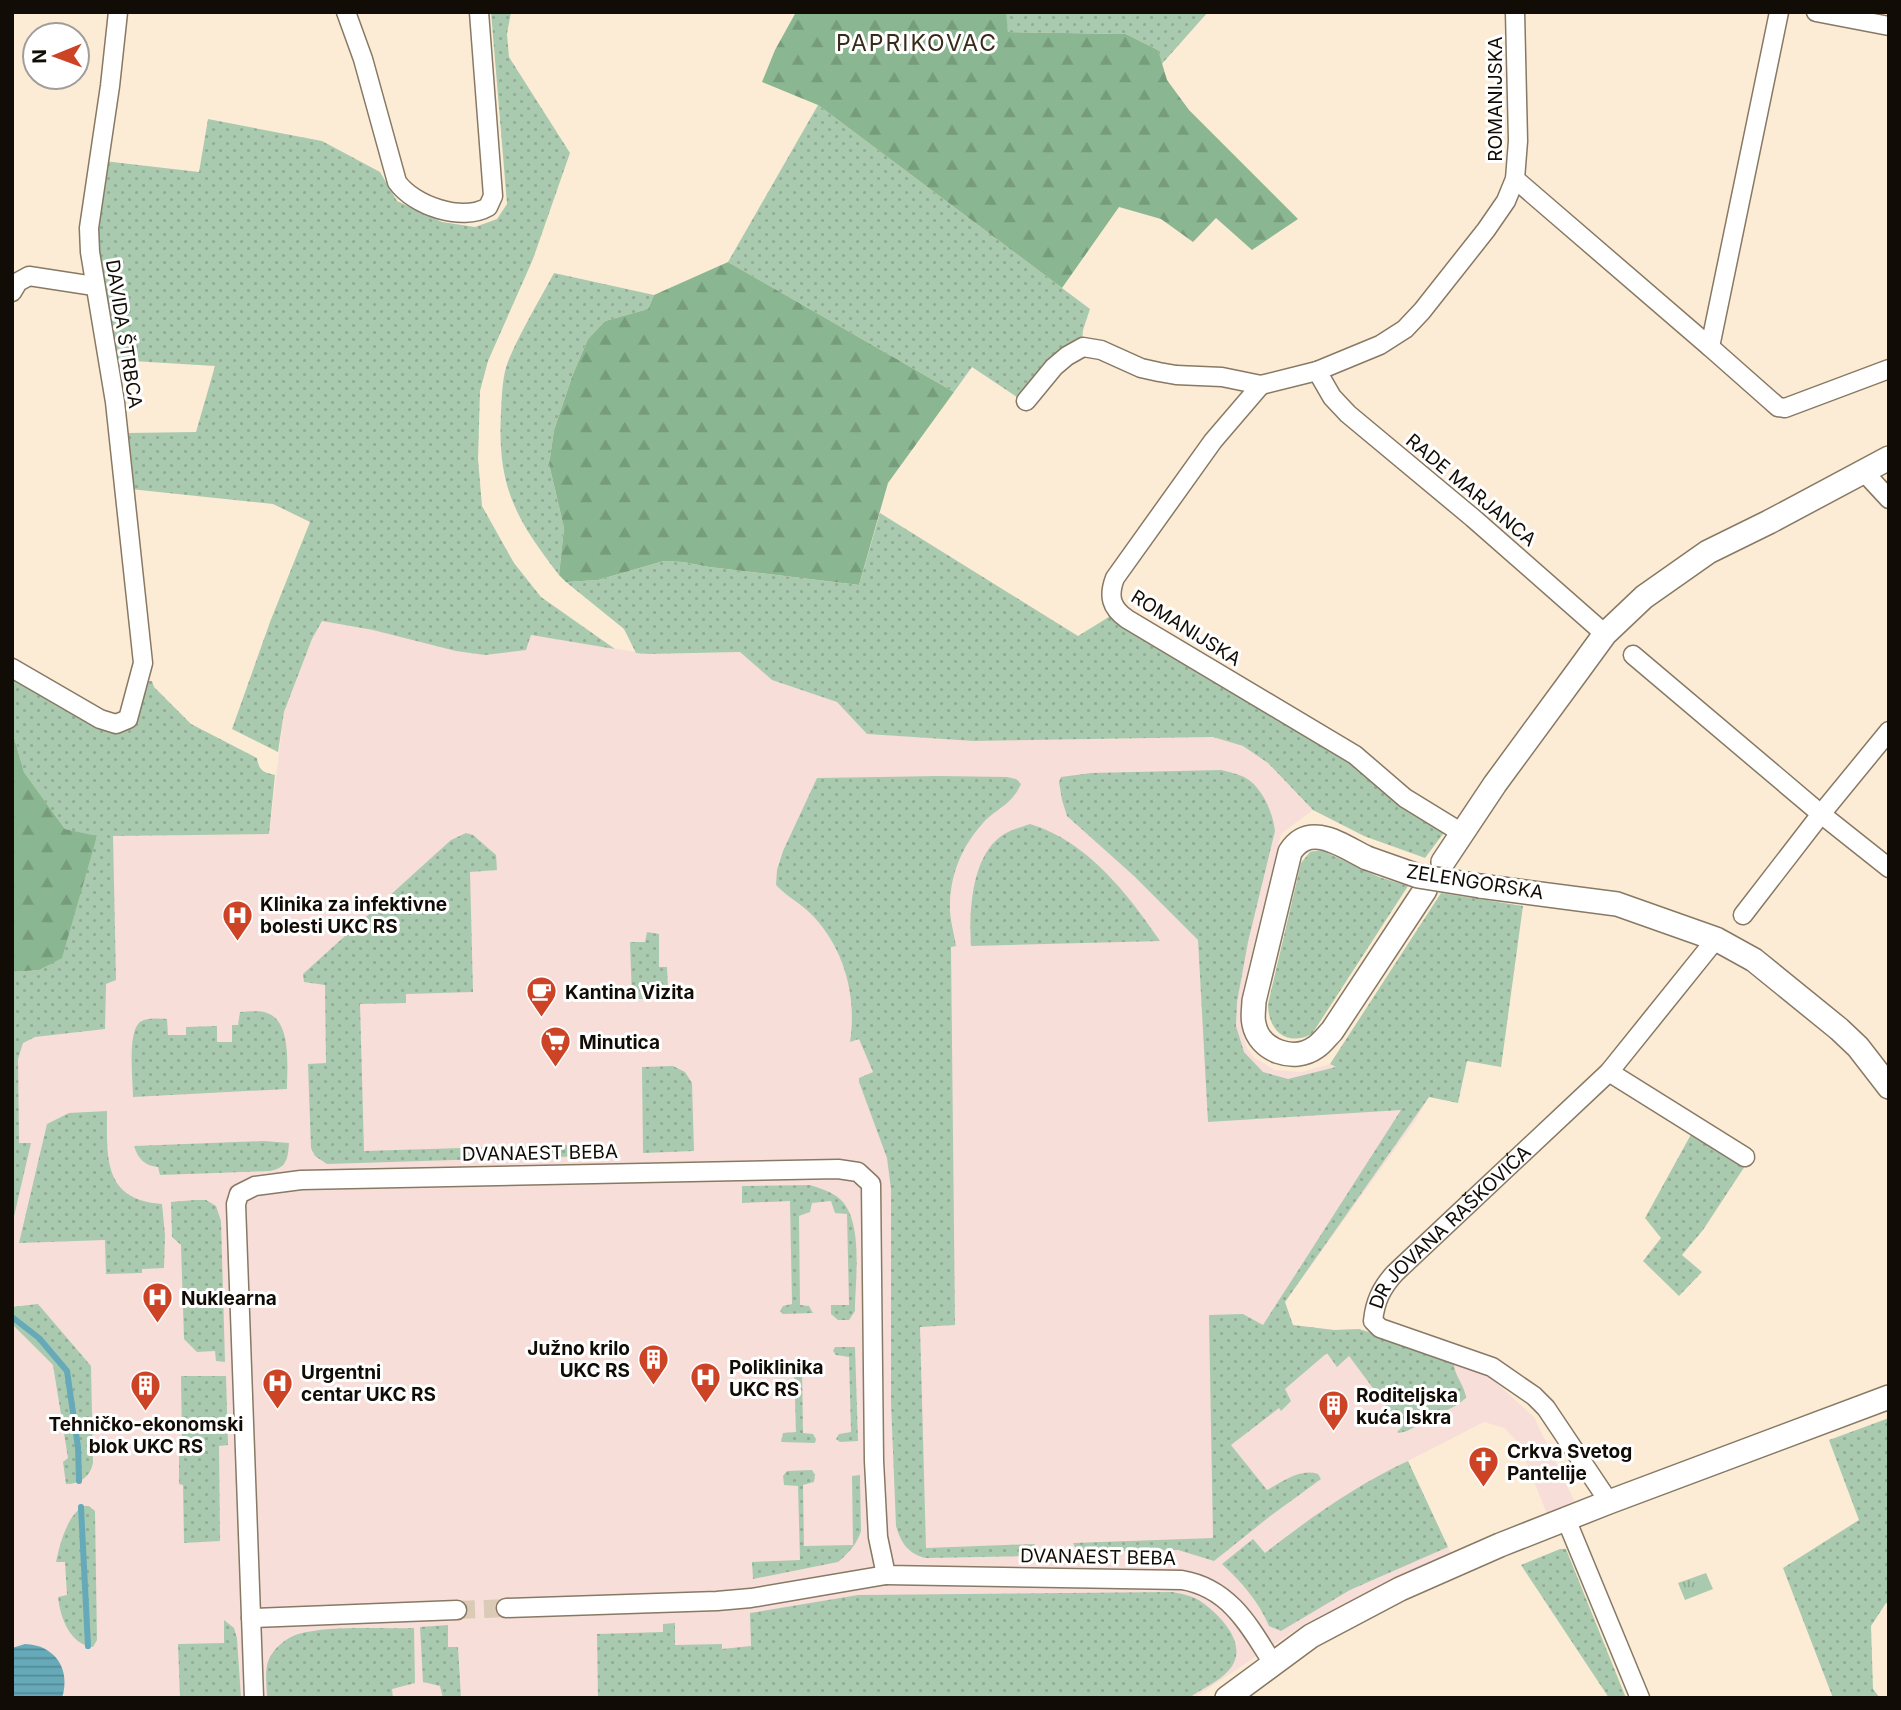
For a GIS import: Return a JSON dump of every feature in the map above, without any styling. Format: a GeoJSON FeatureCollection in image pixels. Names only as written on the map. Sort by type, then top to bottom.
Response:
{"type":"FeatureCollection","features":[{"type":"Feature","properties":{"kind":"street","name":"DAVIDA ŠTRBCA"},"geometry":{"type":"LineString","coordinates":[[12,668],[100,719],[116,724],[128,719],[143,663],[115,402],[94,286],[89,228],[118,12]]}},
{"type":"Feature","properties":{"kind":"street"},"geometry":{"type":"LineString","coordinates":[[346,12],[363,59],[397,182],[407,195],[415,199],[450,211],[470,214],[488,207],[492,196],[479,12]]}},
{"type":"Feature","properties":{"kind":"street","name":"ROMANIJSKA"},"geometry":{"type":"LineString","coordinates":[[1026,401],[1054,368],[1067,356],[1083,348],[1101,350],[1141,368],[1159,372],[1222,377],[1261,385],[1317,371],[1380,345],[1405,328],[1422,311],[1486,230],[1506,201],[1515,178],[1518,141],[1516,12]]}},
{"type":"Feature","properties":{"kind":"street"},"geometry":{"type":"LineString","coordinates":[[1710,347],[1779,12]]}},
{"type":"Feature","properties":{"kind":"street"},"geometry":{"type":"LineString","coordinates":[[1816,12],[1889,26]]}},
{"type":"Feature","properties":{"kind":"street"},"geometry":{"type":"LineString","coordinates":[[1515,178],[1778,407],[1785,408],[1889,369]]}},
{"type":"Feature","properties":{"kind":"street"},"geometry":{"type":"LineString","coordinates":[[12,292],[18,282],[29,276],[94,286]]}},
{"type":"Feature","properties":{"kind":"street","name":"RADE MARJANCA"},"geometry":{"type":"LineString","coordinates":[[1317,371],[1332,397],[1348,414],[1473,517],[1605,634]]}},
{"type":"Feature","properties":{"kind":"street","name":"ROMANIJSKA"},"geometry":{"type":"LineString","coordinates":[[1261,385],[1213,441],[1115,578],[1111,590],[1112,605],[1128,619],[1355,755],[1405,798],[1462,833]]}},
{"type":"Feature","properties":{"kind":"street","name":"ZELENGORSKA"},"geometry":{"type":"LineString","coordinates":[[1443,862],[1495,784],[1605,634],[1644,597],[1708,552],[1889,458]]}},
{"type":"Feature","properties":{"kind":"street"},"geometry":{"type":"LineString","coordinates":[[1864,472],[1889,499]]}},
{"type":"Feature","properties":{"kind":"street"},"geometry":{"type":"LineString","coordinates":[[1633,655],[1889,868]]}},
{"type":"Feature","properties":{"kind":"street"},"geometry":{"type":"LineString","coordinates":[[1743,915],[1889,731]]}},
{"type":"Feature","properties":{"kind":"street","name":"ZELENGORSKA"},"geometry":{"type":"LineString","coordinates":[[1425,890],[1317,1047],[1298,1055],[1278,1052],[1265,1045],[1258,1036],[1253,1016],[1254,1001],[1290,852],[1303,837],[1310,836],[1336,843],[1367,858],[1418,876],[1616,904],[1716,939],[1754,960],[1829,1020],[1858,1047],[1889,1087]]}},
{"type":"Feature","properties":{"kind":"street","name":"DR JOVANA RAŠKOVIĆA"},"geometry":{"type":"LineString","coordinates":[[1609,1502],[1546,1408],[1534,1396],[1492,1367],[1375,1326],[1374,1308],[1386,1283],[1609,1072],[1716,939]]}},
{"type":"Feature","properties":{"kind":"street"},"geometry":{"type":"LineString","coordinates":[[1609,1072],[1745,1157]]}},
{"type":"Feature","properties":{"kind":"street","name":"DVANAEST BEBA"},"geometry":{"type":"LineString","coordinates":[[254,1698],[236,1204],[239,1194],[245,1190],[270,1182],[838,1168],[858,1172],[871,1184],[874,1461],[878,1537],[886,1575]]}},
{"type":"Feature","properties":{"kind":"street"},"geometry":{"type":"LineString","coordinates":[[1227,1698],[1272,1662],[1311,1636],[1400,1589],[1609,1502],[1889,1397]]}},
{"type":"Feature","properties":{"kind":"street"},"geometry":{"type":"LineString","coordinates":[[1566,1519],[1640,1698]]}},
{"type":"Feature","properties":{"kind":"street","name":"DVANAEST BEBA"},"geometry":{"type":"LineString","coordinates":[[506,1608],[717,1601],[751,1598],[886,1575],[1182,1580],[1199,1583],[1219,1594],[1237,1610],[1272,1662]]}},
{"type":"Feature","properties":{"kind":"street"},"geometry":{"type":"LineString","coordinates":[[251,1618],[457,1610]]}},
{"type":"Feature","properties":{"kind":"shaded area"},"geometry":{"type":"Polygon","coordinates":[[[322,621],[373,630],[530,635],[649,654],[740,652],[772,680],[837,702],[867,734],[974,741],[1213,737],[1243,746],[1268,763],[1313,810],[1281,834],[1243,990],[1242,1032],[1247,1048],[1255,1058],[1275,1070],[1302,1072],[1330,1064],[1429,1097],[1414,1123],[1285,1302],[1292,1325],[1334,1330],[1359,1329],[1454,1359],[1491,1378],[1534,1417],[1575,1502],[1547,1514],[1514,1438],[1504,1428],[1484,1422],[1408,1461],[1451,1553],[1397,1576],[1305,1624],[1194,1698],[12,1698],[12,972],[39,970],[97,836],[269,834],[284,712],[312,639],[322,621]]]}},
{"type":"Feature","properties":{"kind":"green space"},"geometry":{"type":"Polygon","coordinates":[[[491,12],[511,12],[507,34],[509,57],[570,153],[533,259],[488,361],[480,391],[478,459],[482,506],[514,563],[541,597],[615,649],[531,635],[526,650],[485,655],[322,621],[312,639],[284,712],[278,752],[232,729],[270,622],[310,522],[273,504],[130,489],[126,433],[196,432],[215,366],[116,360],[96,238],[104,161],[199,172],[208,119],[322,141],[380,172],[397,201],[442,222],[475,227],[497,219],[507,204],[491,12]]]}},
{"type":"Feature","properties":{"kind":"green space"},"geometry":{"type":"Polygon","coordinates":[[[796,12],[1006,12],[1008,32],[1126,34],[1158,50],[1167,80],[1189,110],[1298,219],[1252,250],[1216,218],[1193,242],[1161,219],[1119,207],[1062,288],[818,105],[762,82],[775,50],[796,12]]]}},
{"type":"Feature","properties":{"kind":"green space"},"geometry":{"type":"Polygon","coordinates":[[[1208,12],[1161,65],[1158,50],[1126,34],[1008,32],[1005,13],[1208,12]]]}},
{"type":"Feature","properties":{"kind":"green space"},"geometry":{"type":"Polygon","coordinates":[[[818,105],[1090,309],[1082,341],[1020,399],[972,367],[954,392],[728,262],[818,105]]]}},
{"type":"Feature","properties":{"kind":"green space"},"geometry":{"type":"Polygon","coordinates":[[[728,262],[954,392],[888,483],[859,585],[664,561],[598,580],[566,582],[559,575],[564,528],[549,464],[554,430],[588,339],[605,321],[648,309],[654,295],[728,262]]]}},
{"type":"Feature","properties":{"kind":"green space"},"geometry":{"type":"Polygon","coordinates":[[[554,273],[654,295],[648,309],[605,321],[588,339],[554,430],[549,464],[564,528],[559,575],[531,536],[512,500],[502,461],[501,438],[502,392],[507,365],[554,273]]]}},
{"type":"Feature","properties":{"kind":"green space"},"geometry":{"type":"Polygon","coordinates":[[[880,513],[1078,636],[1112,615],[1342,752],[1446,830],[1425,858],[1364,836],[1313,810],[1268,763],[1243,746],[1213,737],[974,741],[867,734],[837,702],[772,680],[740,652],[636,653],[624,629],[566,582],[598,580],[664,561],[859,585],[880,513]]]}},
{"type":"Feature","properties":{"kind":"green space"},"geometry":{"type":"Polygon","coordinates":[[[12,674],[120,729],[144,681],[152,681],[154,687],[191,724],[257,758],[262,770],[275,775],[269,834],[113,836],[116,980],[106,984],[105,1029],[35,1037],[23,1043],[18,1059],[19,1143],[31,1143],[12,1225],[12,972],[39,970],[97,837],[65,829],[24,772],[12,730],[12,674]]]}},
{"type":"Feature","properties":{"kind":"green space"},"geometry":{"type":"Polygon","coordinates":[[[12,730],[24,772],[65,829],[97,836],[62,958],[39,970],[12,972],[12,730]]]}},
{"type":"Feature","properties":{"kind":"green space"},"geometry":{"type":"Polygon","coordinates":[[[1221,770],[1244,777],[1256,787],[1269,808],[1275,831],[1248,942],[1237,1002],[1236,1026],[1244,1052],[1263,1072],[1288,1079],[1336,1067],[1330,1064],[1441,893],[1523,906],[1501,1067],[1467,1061],[1458,1103],[1429,1097],[1285,1302],[1293,1325],[1334,1330],[1359,1329],[1454,1359],[1466,1398],[1399,1433],[1397,1432],[1402,1427],[1349,1356],[1337,1367],[1327,1353],[1285,1389],[1291,1401],[1281,1411],[1279,1408],[1231,1445],[1267,1490],[1305,1473],[1318,1474],[1321,1479],[1214,1561],[1178,1550],[1082,1552],[1076,1549],[1073,1543],[1213,1538],[1209,1315],[1243,1314],[1263,1325],[1401,1110],[1208,1122],[1198,940],[1134,876],[1067,816],[1059,782],[1061,777],[1091,773],[1221,770]]]}},
{"type":"Feature","properties":{"kind":"green space"},"geometry":{"type":"Polygon","coordinates":[[[1007,777],[1016,779],[1021,784],[1009,802],[983,823],[970,840],[959,860],[951,892],[950,914],[956,946],[951,947],[955,1325],[920,1327],[926,1548],[1035,1544],[1026,1556],[926,1558],[910,1551],[898,1532],[891,1403],[891,1189],[887,1158],[859,1082],[859,1078],[873,1072],[859,1039],[850,1042],[852,1008],[841,959],[824,929],[813,916],[776,885],[783,851],[817,778],[1007,777]]]}},
{"type":"Feature","properties":{"kind":"green space"},"geometry":{"type":"Polygon","coordinates":[[[1030,824],[1051,832],[1088,856],[1120,888],[1160,941],[971,946],[974,887],[983,859],[1000,837],[1030,824]]]}},
{"type":"Feature","properties":{"kind":"green space"},"geometry":{"type":"Polygon","coordinates":[[[466,833],[473,835],[496,855],[497,870],[470,872],[473,992],[406,994],[406,1003],[360,1004],[364,1151],[596,1144],[595,1150],[587,1156],[327,1164],[315,1156],[311,1148],[308,1064],[326,1063],[325,985],[304,982],[303,974],[451,840],[466,833]]]}},
{"type":"Feature","properties":{"kind":"green space"},"geometry":{"type":"Polygon","coordinates":[[[1321,850],[1379,877],[1408,886],[1312,1034],[1295,1039],[1275,1029],[1268,1004],[1301,863],[1310,852],[1321,850]]]}},
{"type":"Feature","properties":{"kind":"green space"},"geometry":{"type":"Polygon","coordinates":[[[647,932],[659,934],[659,967],[667,967],[668,989],[654,989],[654,999],[632,999],[630,942],[645,942],[647,932]]]}},
{"type":"Feature","properties":{"kind":"green space"},"geometry":{"type":"Polygon","coordinates":[[[240,1012],[267,1013],[281,1025],[286,1046],[287,1089],[133,1097],[132,1046],[136,1027],[140,1022],[167,1019],[168,1035],[186,1035],[186,1027],[217,1026],[217,1042],[232,1042],[232,1025],[238,1025],[240,1012]]]}},
{"type":"Feature","properties":{"kind":"green space"},"geometry":{"type":"Polygon","coordinates":[[[673,1066],[685,1072],[692,1083],[694,1151],[643,1153],[642,1067],[673,1066]]]}},
{"type":"Feature","properties":{"kind":"green space"},"geometry":{"type":"Polygon","coordinates":[[[107,1111],[107,1145],[112,1174],[129,1194],[143,1201],[162,1204],[164,1268],[142,1269],[142,1273],[106,1274],[105,1240],[19,1243],[47,1124],[69,1113],[107,1111]]]}},
{"type":"Feature","properties":{"kind":"green space"},"geometry":{"type":"Polygon","coordinates":[[[1694,1129],[1747,1163],[1703,1230],[1682,1255],[1702,1272],[1679,1296],[1643,1261],[1661,1238],[1645,1218],[1694,1129]]]}},
{"type":"Feature","properties":{"kind":"green space"},"geometry":{"type":"Polygon","coordinates":[[[264,1141],[289,1143],[283,1165],[270,1171],[160,1175],[158,1167],[143,1161],[134,1146],[264,1141]]]}},
{"type":"Feature","properties":{"kind":"green space"},"geometry":{"type":"Polygon","coordinates":[[[810,1185],[830,1192],[840,1199],[848,1209],[852,1221],[856,1284],[855,1311],[849,1320],[838,1320],[831,1314],[831,1305],[849,1305],[847,1214],[835,1213],[831,1201],[812,1203],[810,1212],[799,1216],[800,1305],[809,1306],[813,1313],[783,1314],[780,1311],[783,1306],[792,1304],[790,1201],[742,1203],[742,1186],[810,1185]]]}},
{"type":"Feature","properties":{"kind":"green space"},"geometry":{"type":"Polygon","coordinates":[[[206,1200],[216,1206],[221,1221],[225,1362],[216,1361],[215,1351],[197,1352],[184,1339],[181,1245],[172,1237],[171,1202],[206,1200]]]}},
{"type":"Feature","properties":{"kind":"green space"},"geometry":{"type":"Polygon","coordinates":[[[38,1304],[91,1366],[93,1463],[87,1476],[71,1484],[66,1484],[63,1462],[68,1458],[53,1365],[12,1324],[12,1307],[38,1304]]]}},
{"type":"Feature","properties":{"kind":"green space"},"geometry":{"type":"Polygon","coordinates":[[[835,1347],[855,1347],[858,1441],[840,1442],[836,1439],[839,1434],[851,1432],[849,1357],[836,1355],[833,1351],[835,1347]]]}},
{"type":"Feature","properties":{"kind":"green space"},"geometry":{"type":"Polygon","coordinates":[[[794,1366],[802,1366],[803,1433],[813,1434],[815,1443],[781,1442],[783,1433],[796,1432],[794,1366]]]}},
{"type":"Feature","properties":{"kind":"green space"},"geometry":{"type":"Polygon","coordinates":[[[181,1376],[226,1376],[228,1445],[219,1446],[220,1541],[184,1543],[183,1485],[179,1484],[179,1447],[182,1446],[181,1376]]]}},
{"type":"Feature","properties":{"kind":"green space"},"geometry":{"type":"Polygon","coordinates":[[[1889,1418],[1889,1604],[1886,1603],[1871,1626],[1873,1689],[1880,1698],[1833,1698],[1783,1568],[1859,1520],[1829,1440],[1889,1418]]]}},
{"type":"Feature","properties":{"kind":"green space"},"geometry":{"type":"Polygon","coordinates":[[[1408,1461],[1448,1547],[1350,1590],[1281,1631],[1269,1626],[1249,1592],[1222,1564],[1253,1539],[1265,1553],[1334,1503],[1408,1461]]]}},
{"type":"Feature","properties":{"kind":"green space"},"geometry":{"type":"Polygon","coordinates":[[[812,1470],[815,1475],[814,1482],[803,1485],[804,1546],[853,1545],[852,1476],[860,1475],[861,1531],[857,1540],[849,1552],[838,1562],[753,1579],[752,1562],[800,1560],[798,1486],[784,1485],[783,1476],[787,1471],[812,1470]]]}},
{"type":"Feature","properties":{"kind":"green space"},"geometry":{"type":"Polygon","coordinates":[[[84,1506],[95,1511],[97,1640],[93,1647],[72,1636],[61,1613],[58,1597],[67,1595],[65,1562],[56,1562],[60,1547],[73,1516],[84,1506]]]}},
{"type":"Feature","properties":{"kind":"green space"},"geometry":{"type":"Polygon","coordinates":[[[1566,1549],[1626,1698],[1609,1698],[1521,1565],[1566,1549]]]}},
{"type":"Feature","properties":{"kind":"green space"},"geometry":{"type":"Polygon","coordinates":[[[1706,1573],[1713,1589],[1685,1600],[1678,1583],[1706,1573]]]}},
{"type":"Feature","properties":{"kind":"green space"},"geometry":{"type":"Polygon","coordinates":[[[1172,1592],[1203,1603],[1225,1624],[1235,1642],[1235,1661],[1229,1670],[1189,1698],[598,1698],[597,1634],[663,1632],[663,1624],[675,1623],[675,1645],[722,1644],[722,1649],[751,1646],[750,1613],[858,1595],[1172,1592]]]}},
{"type":"Feature","properties":{"kind":"green space"},"geometry":{"type":"Polygon","coordinates":[[[224,1620],[234,1628],[237,1638],[241,1698],[180,1698],[178,1644],[224,1643],[224,1620]]]}},
{"type":"Feature","properties":{"kind":"green space"},"geometry":{"type":"Polygon","coordinates":[[[448,1625],[448,1647],[458,1647],[461,1698],[443,1698],[440,1686],[423,1682],[420,1627],[448,1625]]]}},
{"type":"Feature","properties":{"kind":"green space"},"geometry":{"type":"Polygon","coordinates":[[[340,1628],[414,1628],[415,1683],[392,1689],[393,1698],[267,1698],[267,1663],[277,1647],[298,1634],[340,1628]]]}},
{"type":"Feature","properties":{"kind":"water"},"geometry":{"type":"Polygon","coordinates":[[[25,1644],[45,1649],[58,1660],[64,1677],[62,1698],[12,1698],[12,1648],[25,1644]]]}},
{"type":"Feature","properties":{"kind":"waterway"},"geometry":{"type":"LineString","coordinates":[[12,1317],[39,1338],[67,1371],[78,1447],[79,1481]]}},
{"type":"Feature","properties":{"kind":"waterway"},"geometry":{"type":"LineString","coordinates":[[81,1507],[88,1646]]}},
{"type":"Feature","properties":{"kind":"tunnel"},"geometry":{"type":"LineString","coordinates":[[457,1610],[506,1608]]}},
{"type":"Feature","properties":{"kind":"place","name":"Klinika za infektivne bolesti UKC RS"},"geometry":{"type":"Point","coordinates":[237,942]}},
{"type":"Feature","properties":{"kind":"place","name":"Kantina Vizita"},"geometry":{"type":"Point","coordinates":[542,1019]}},
{"type":"Feature","properties":{"kind":"place","name":"Minutica"},"geometry":{"type":"Point","coordinates":[556,1069]}},
{"type":"Feature","properties":{"kind":"place","name":"Nuklearna"},"geometry":{"type":"Point","coordinates":[158,1325]}},
{"type":"Feature","properties":{"kind":"place","name":"Južno krilo UKC RS"},"geometry":{"type":"Point","coordinates":[653,1386]}},
{"type":"Feature","properties":{"kind":"place","name":"Poliklinika UKC RS"},"geometry":{"type":"Point","coordinates":[706,1405]}},
{"type":"Feature","properties":{"kind":"place","name":"Urgentni centar UKC RS"},"geometry":{"type":"Point","coordinates":[278,1410]}},
{"type":"Feature","properties":{"kind":"place","name":"Tehničko-ekonomski blok UKC RS"},"geometry":{"type":"Point","coordinates":[146,1412]}},
{"type":"Feature","properties":{"kind":"place","name":"Roditeljska kuća Iskra"},"geometry":{"type":"Point","coordinates":[1333,1433]}},
{"type":"Feature","properties":{"kind":"place","name":"Crkva Svetog Pantelije"},"geometry":{"type":"Point","coordinates":[1484,1489]}},
{"type":"Feature","properties":{"kind":"district","name":"PAPRIKOVAC"},"geometry":{"type":"Point","coordinates":[917,43]}}]}
